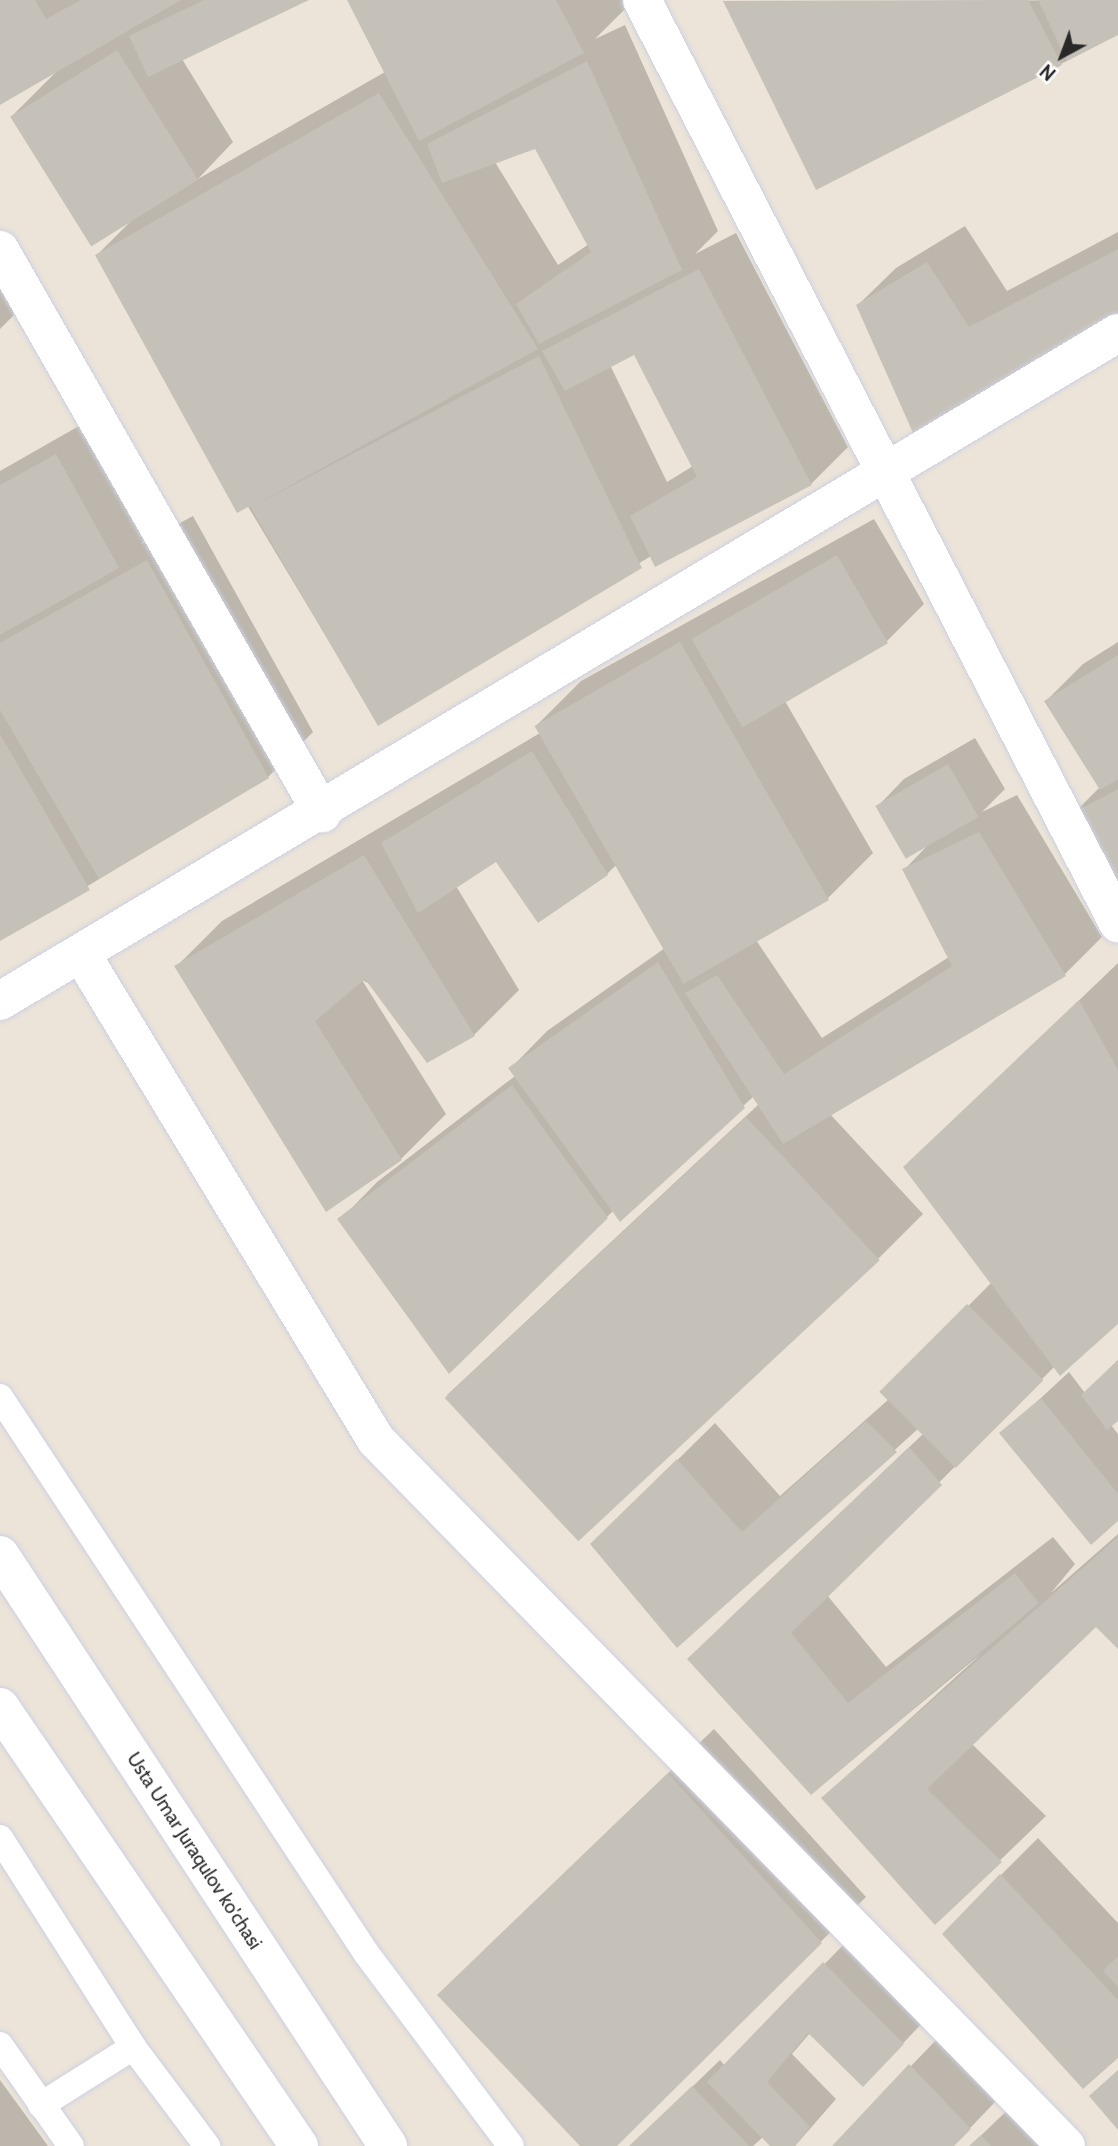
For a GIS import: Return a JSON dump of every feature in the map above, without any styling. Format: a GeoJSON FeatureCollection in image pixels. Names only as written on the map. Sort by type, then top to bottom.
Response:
{"type":"FeatureCollection","features":[{"type":"Feature","properties":{"kind":"street"},"geometry":{"type":"LineString","coordinates":[[642,0],[883,477],[1118,923]]}},
{"type":"Feature","properties":{"kind":"street"},"geometry":{"type":"LineString","coordinates":[[0,250],[322,813]]}},
{"type":"Feature","properties":{"kind":"street"},"geometry":{"type":"LineString","coordinates":[[0,1001],[322,813],[1118,333]]}},
{"type":"Feature","properties":{"kind":"street"},"geometry":{"type":"LineString","coordinates":[[82,955],[376,1440],[1066,2146]]}},
{"type":"Feature","properties":{"kind":"street","name":"Usta Umar Juraqulov ko'chasi"},"geometry":{"type":"LineString","coordinates":[[0,1555],[388,2146]]}},
{"type":"Feature","properties":{"kind":"street"},"geometry":{"type":"LineString","coordinates":[[0,1707],[299,2146]]}},
{"type":"Feature","properties":{"kind":"lane"},"geometry":{"type":"LineString","coordinates":[[0,1397],[366,1953],[511,2146]]}},
{"type":"Feature","properties":{"kind":"lane"},"geometry":{"type":"LineString","coordinates":[[0,1838],[133,2047],[207,2146]]}},
{"type":"Feature","properties":{"kind":"lane"},"geometry":{"type":"LineString","coordinates":[[0,2045],[71,2146]]}},
{"type":"Feature","properties":{"kind":"lane"},"geometry":{"type":"LineString","coordinates":[[41,2105],[133,2047]]}},
{"type":"Feature","properties":{"kind":"building"},"geometry":{"type":"Polygon","coordinates":[[[0,0],[35,0],[46,19],[81,0],[181,0],[0,105],[0,0]]]}},
{"type":"Feature","properties":{"kind":"building"},"geometry":{"type":"Polygon","coordinates":[[[204,0],[309,0],[148,77],[129,36],[204,0]]]}},
{"type":"Feature","properties":{"kind":"building"},"geometry":{"type":"Polygon","coordinates":[[[347,0],[556,0],[584,53],[419,141],[347,0]]]}},
{"type":"Feature","properties":{"kind":"building"},"geometry":{"type":"Polygon","coordinates":[[[1028,0],[1062,65],[816,190],[723,1],[1028,0]]]}},
{"type":"Feature","properties":{"kind":"building"},"geometry":{"type":"Polygon","coordinates":[[[1038,0],[1118,0],[1118,35],[1067,61],[1038,0]]]}},
{"type":"Feature","properties":{"kind":"building"},"geometry":{"type":"Polygon","coordinates":[[[117,50],[198,180],[91,247],[10,117],[117,50]]]}},
{"type":"Feature","properties":{"kind":"building"},"geometry":{"type":"Polygon","coordinates":[[[587,61],[682,270],[539,344],[516,304],[591,252],[535,149],[442,183],[427,144],[587,61]]]}},
{"type":"Feature","properties":{"kind":"building"},"geometry":{"type":"Polygon","coordinates":[[[379,93],[538,349],[253,506],[539,356],[642,568],[378,726],[250,506],[237,513],[95,255],[379,93]]]}},
{"type":"Feature","properties":{"kind":"building"},"geometry":{"type":"Polygon","coordinates":[[[1118,249],[1118,321],[914,435],[856,305],[927,262],[969,327],[1118,249]]]}},
{"type":"Feature","properties":{"kind":"building"},"geometry":{"type":"Polygon","coordinates":[[[699,269],[812,485],[655,567],[630,516],[697,477],[634,355],[565,391],[542,351],[699,269]]]}},
{"type":"Feature","properties":{"kind":"building"},"geometry":{"type":"Polygon","coordinates":[[[56,454],[119,568],[0,635],[0,485],[56,454]]]}},
{"type":"Feature","properties":{"kind":"building"},"geometry":{"type":"Polygon","coordinates":[[[837,555],[888,643],[743,727],[692,639],[837,555]]]}},
{"type":"Feature","properties":{"kind":"building"},"geometry":{"type":"Polygon","coordinates":[[[147,560],[269,778],[99,879],[0,710],[0,643],[147,560]]]}},
{"type":"Feature","properties":{"kind":"building"},"geometry":{"type":"Polygon","coordinates":[[[680,642],[829,900],[684,984],[535,726],[680,642]]]}},
{"type":"Feature","properties":{"kind":"building"},"geometry":{"type":"Polygon","coordinates":[[[1118,655],[1118,779],[1100,790],[1044,701],[1118,655]]]}},
{"type":"Feature","properties":{"kind":"building"},"geometry":{"type":"Polygon","coordinates":[[[0,734],[90,890],[0,941],[0,734]]]}},
{"type":"Feature","properties":{"kind":"building"},"geometry":{"type":"Polygon","coordinates":[[[532,751],[608,875],[538,923],[496,862],[418,913],[381,843],[532,751]]]}},
{"type":"Feature","properties":{"kind":"building"},"geometry":{"type":"Polygon","coordinates":[[[948,764],[978,817],[906,859],[875,806],[948,764]]]}},
{"type":"Feature","properties":{"kind":"building"},"geometry":{"type":"Polygon","coordinates":[[[1118,789],[1118,891],[1069,815],[1118,789]]]}},
{"type":"Feature","properties":{"kind":"building"},"geometry":{"type":"Polygon","coordinates":[[[979,832],[1066,976],[783,1144],[685,993],[717,975],[784,1074],[952,966],[902,869],[979,832]]]}},
{"type":"Feature","properties":{"kind":"building"},"geometry":{"type":"Polygon","coordinates":[[[364,855],[475,1036],[427,1063],[365,979],[315,1021],[402,1160],[326,1212],[174,966],[364,855]]]}},
{"type":"Feature","properties":{"kind":"building"},"geometry":{"type":"Polygon","coordinates":[[[658,962],[745,1108],[620,1222],[508,1068],[658,962]]]}},
{"type":"Feature","properties":{"kind":"building"},"geometry":{"type":"Polygon","coordinates":[[[1079,1000],[1118,1070],[1118,1324],[1060,1376],[903,1167],[1079,1000]]]}},
{"type":"Feature","properties":{"kind":"building"},"geometry":{"type":"Polygon","coordinates":[[[512,1085],[608,1218],[449,1374],[337,1219],[512,1085]]]}},
{"type":"Feature","properties":{"kind":"building"},"geometry":{"type":"Polygon","coordinates":[[[746,1117],[880,1260],[578,1541],[445,1398],[746,1117]]]}},
{"type":"Feature","properties":{"kind":"building"},"geometry":{"type":"Polygon","coordinates":[[[967,1304],[1043,1380],[956,1468],[879,1392],[967,1304]]]}},
{"type":"Feature","properties":{"kind":"building"},"geometry":{"type":"Polygon","coordinates":[[[1118,1360],[1118,1421],[1107,1430],[1081,1395],[1118,1360]]]}},
{"type":"Feature","properties":{"kind":"building"},"geometry":{"type":"Polygon","coordinates":[[[1041,1398],[1118,1494],[1118,1521],[1091,1545],[999,1433],[1041,1398]]]}},
{"type":"Feature","properties":{"kind":"building"},"geometry":{"type":"Polygon","coordinates":[[[866,1421],[897,1452],[677,1648],[590,1544],[677,1459],[742,1532],[866,1421]]]}},
{"type":"Feature","properties":{"kind":"building"},"geometry":{"type":"Polygon","coordinates":[[[909,1447],[942,1485],[791,1633],[848,1703],[1015,1573],[1039,1603],[811,1795],[687,1659],[909,1447]]]}},
{"type":"Feature","properties":{"kind":"building"},"geometry":{"type":"Polygon","coordinates":[[[1118,1537],[1118,1649],[1096,1627],[927,1789],[1002,1862],[935,1925],[821,1798],[1118,1537]]]}},
{"type":"Feature","properties":{"kind":"building"},"geometry":{"type":"Polygon","coordinates":[[[668,1773],[822,1943],[617,2146],[580,2146],[437,1995],[668,1773]]]}},
{"type":"Feature","properties":{"kind":"building"},"geometry":{"type":"Polygon","coordinates":[[[1000,1874],[1118,2000],[1118,2058],[1083,2089],[942,1934],[1000,1874]]]}},
{"type":"Feature","properties":{"kind":"building"},"geometry":{"type":"Polygon","coordinates":[[[1118,1956],[1118,1987],[1103,1971],[1118,1956]]]}},
{"type":"Feature","properties":{"kind":"building"},"geometry":{"type":"Polygon","coordinates":[[[823,1962],[904,2044],[863,2087],[808,2033],[767,2082],[810,2127],[795,2146],[770,2146],[707,2082],[823,1962]]]}},
{"type":"Feature","properties":{"kind":"building"},"geometry":{"type":"Polygon","coordinates":[[[909,2064],[971,2129],[954,2146],[832,2146],[909,2064]]]}},
{"type":"Feature","properties":{"kind":"building"},"geometry":{"type":"Polygon","coordinates":[[[1118,2070],[1118,2130],[1089,2096],[1118,2070]]]}},
{"type":"Feature","properties":{"kind":"building"},"geometry":{"type":"Polygon","coordinates":[[[692,2086],[749,2146],[629,2146],[692,2086]]]}},
{"type":"Feature","properties":{"kind":"building"},"geometry":{"type":"Polygon","coordinates":[[[981,2135],[991,2146],[969,2146],[981,2135]]]}}]}
